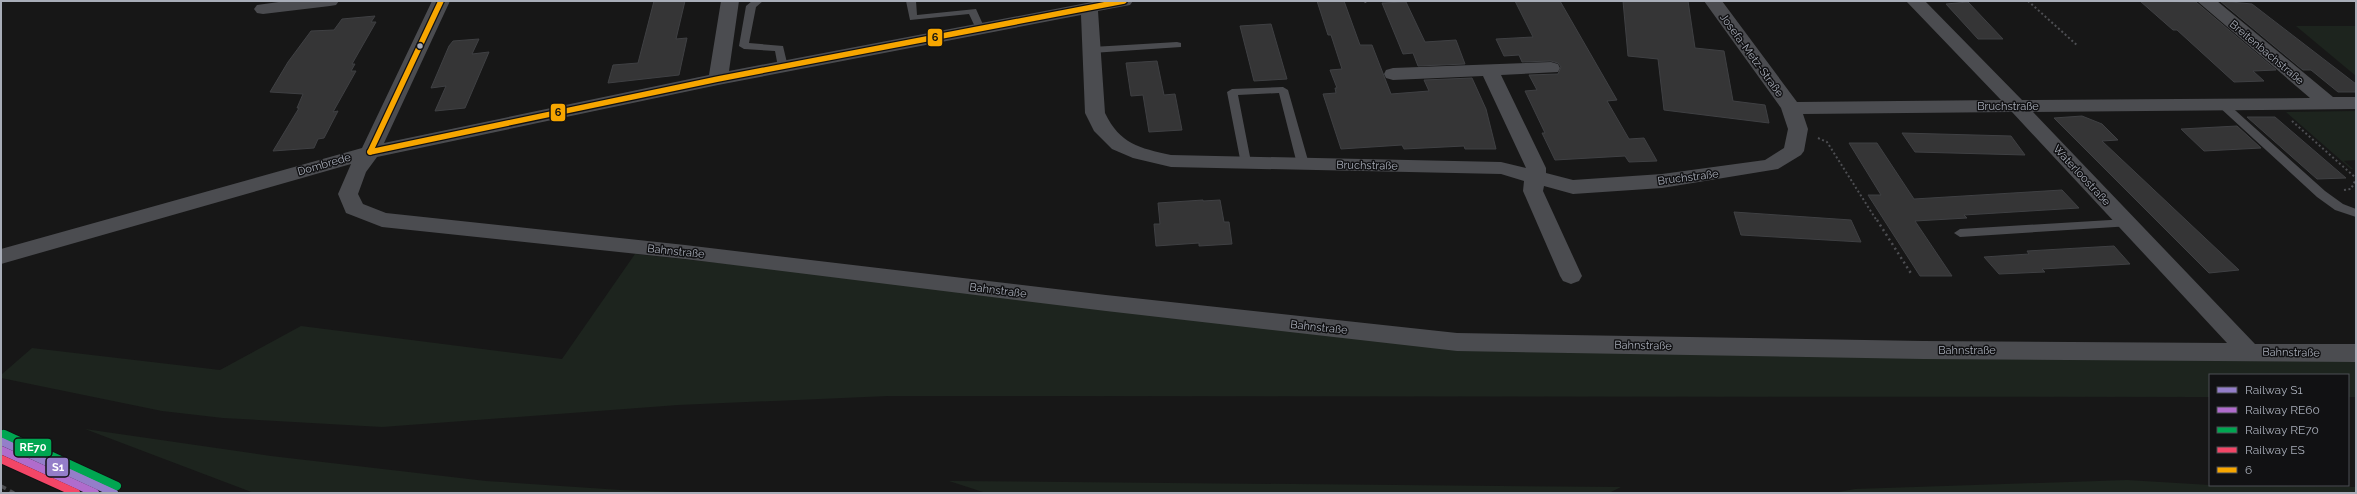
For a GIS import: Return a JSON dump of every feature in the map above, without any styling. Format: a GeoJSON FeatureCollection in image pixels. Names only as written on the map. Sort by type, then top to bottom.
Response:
{"type":"FeatureCollection","features":[{"type":"Feature","properties":{"kind":"street"},"geometry":{"type":"LineString","coordinates":[[263,9],[330,1]]}},
{"type":"Feature","properties":{"kind":"street","name":"Bahnstraße"},"geometry":{"type":"LineString","coordinates":[[441,1],[370,152],[356,171],[348,194],[354,208],[382,220],[685,252],[1098,302],[1457,342],[1931,350],[2248,351],[2356,353]]}},
{"type":"Feature","properties":{"kind":"street","name":"Dombrede"},"geometry":{"type":"LineString","coordinates":[[1,257],[370,152],[718,79],[1124,1]]}},
{"type":"Feature","properties":{"kind":"street","name":"Josefa-Metz-Straße"},"geometry":{"type":"LineString","coordinates":[[1713,1],[1791,108]]}},
{"type":"Feature","properties":{"kind":"street","name":"Waterloostraße"},"geometry":{"type":"LineString","coordinates":[[1915,1],[2017,106],[2248,351]]}},
{"type":"Feature","properties":{"kind":"street","name":"Breitenbachstraße"},"geometry":{"type":"LineString","coordinates":[[2206,1],[2328,103]]}},
{"type":"Feature","properties":{"kind":"street"},"geometry":{"type":"LineString","coordinates":[[718,79],[723,49],[741,5]]}},
{"type":"Feature","properties":{"kind":"street","name":"Bruchstraße"},"geometry":{"type":"LineString","coordinates":[[1098,5],[1092,50],[1096,113],[1104,131],[1119,145],[1140,154],[1171,160],[1501,168],[1573,187],[1662,181],[1771,165],[1794,151],[1798,129],[1791,108],[2356,103]]}},
{"type":"Feature","properties":{"kind":"street"},"geometry":{"type":"LineString","coordinates":[[1393,74],[1551,68]]}},
{"type":"Feature","properties":{"kind":"street"},"geometry":{"type":"LineString","coordinates":[[1490,71],[1536,168],[1533,191],[1571,276]]}},
{"type":"Feature","properties":{"kind":"lane"},"geometry":{"type":"LineString","coordinates":[[912,1],[913,18],[973,11],[980,29]]}},
{"type":"Feature","properties":{"kind":"lane"},"geometry":{"type":"LineString","coordinates":[[741,5],[744,46]]}},
{"type":"Feature","properties":{"kind":"lane"},"geometry":{"type":"LineString","coordinates":[[1092,50],[1177,45]]}},
{"type":"Feature","properties":{"kind":"lane"},"geometry":{"type":"LineString","coordinates":[[723,49],[744,46],[779,48],[783,67]]}},
{"type":"Feature","properties":{"kind":"lane"},"geometry":{"type":"LineString","coordinates":[[1245,162],[1232,92],[1283,90],[1303,164]]}},
{"type":"Feature","properties":{"kind":"lane"},"geometry":{"type":"LineString","coordinates":[[2222,104],[2321,194],[2339,207],[2356,213]]}},
{"type":"Feature","properties":{"kind":"lane"},"geometry":{"type":"LineString","coordinates":[[1960,234],[2127,223]]}},
{"type":"Feature","properties":{"kind":"path"},"geometry":{"type":"LineString","coordinates":[[2028,1],[2078,46]]}},
{"type":"Feature","properties":{"kind":"path"},"geometry":{"type":"LineString","coordinates":[[2271,104],[2356,178]]}},
{"type":"Feature","properties":{"kind":"path"},"geometry":{"type":"LineString","coordinates":[[1798,129],[1827,142],[1912,275]]}},
{"type":"Feature","properties":{"kind":"shaded area"},"geometry":{"type":"Polygon","coordinates":[[[2296,26],[2356,26],[2356,76],[2296,26]]]}},
{"type":"Feature","properties":{"kind":"shaded area"},"geometry":{"type":"Polygon","coordinates":[[[2356,111],[2356,160],[2344,161],[2353,169],[2351,169],[2286,112],[2356,111]]]}},
{"type":"Feature","properties":{"kind":"shaded area"},"geometry":{"type":"Polygon","coordinates":[[[635,254],[1457,342],[2356,361],[2356,397],[2349,397],[2349,374],[2209,374],[2209,397],[888,396],[678,405],[382,427],[223,418],[162,411],[1,378],[1,375],[32,348],[220,370],[301,326],[562,359],[635,254]]]}},
{"type":"Feature","properties":{"kind":"shaded area"},"geometry":{"type":"Polygon","coordinates":[[[85,429],[271,456],[486,481],[621,490],[707,493],[254,493],[85,429]]]}},
{"type":"Feature","properties":{"kind":"shaded area"},"geometry":{"type":"Polygon","coordinates":[[[2127,480],[2209,486],[2356,487],[2356,493],[1833,493],[1855,489],[2127,480]]]}},
{"type":"Feature","properties":{"kind":"shaded area"},"geometry":{"type":"Polygon","coordinates":[[[949,481],[1621,487],[1609,493],[986,493],[949,481]]]}},
{"type":"Feature","properties":{"kind":"building"},"geometry":{"type":"Polygon","coordinates":[[[654,1],[685,1],[676,39],[687,38],[679,75],[608,83],[613,65],[638,63],[654,1]]]}},
{"type":"Feature","properties":{"kind":"building"},"geometry":{"type":"Polygon","coordinates":[[[1317,1],[1344,1],[1360,45],[1372,45],[1391,94],[1429,91],[1424,80],[1472,78],[1486,109],[1496,149],[1465,149],[1464,146],[1404,149],[1402,145],[1341,149],[1323,94],[1336,93],[1335,88],[1337,88],[1330,70],[1342,69],[1331,35],[1328,35],[1317,1]]]}},
{"type":"Feature","properties":{"kind":"building"},"geometry":{"type":"Polygon","coordinates":[[[1515,1],[1560,1],[1617,100],[1607,101],[1629,139],[1644,138],[1657,161],[1629,162],[1625,156],[1555,160],[1542,133],[1545,133],[1525,91],[1537,90],[1529,75],[1558,74],[1561,67],[1558,63],[1551,61],[1522,62],[1519,55],[1504,56],[1496,39],[1533,37],[1515,1]]]}},
{"type":"Feature","properties":{"kind":"building"},"geometry":{"type":"Polygon","coordinates":[[[1623,1],[1688,1],[1695,48],[1724,51],[1733,101],[1765,105],[1769,123],[1664,110],[1658,59],[1628,56],[1623,1]]]}},
{"type":"Feature","properties":{"kind":"building"},"geometry":{"type":"Polygon","coordinates":[[[2140,1],[2196,2],[2276,70],[2253,71],[2264,81],[2234,82],[2177,30],[2173,30],[2140,1]]]}},
{"type":"Feature","properties":{"kind":"building"},"geometry":{"type":"Polygon","coordinates":[[[2220,1],[2252,4],[2356,84],[2356,92],[2338,92],[2311,70],[2303,70],[2220,1]]]}},
{"type":"Feature","properties":{"kind":"building"},"geometry":{"type":"Polygon","coordinates":[[[1406,2],[1425,42],[1456,40],[1465,64],[1418,66],[1413,53],[1403,54],[1382,3],[1406,2]]]}},
{"type":"Feature","properties":{"kind":"building"},"geometry":{"type":"Polygon","coordinates":[[[1968,2],[2003,39],[1978,39],[1946,4],[1968,2]]]}},
{"type":"Feature","properties":{"kind":"building"},"geometry":{"type":"Polygon","coordinates":[[[375,16],[371,22],[376,22],[352,64],[355,64],[351,71],[356,71],[333,112],[338,111],[324,138],[318,139],[314,148],[273,151],[299,108],[297,108],[303,94],[270,92],[288,62],[311,31],[334,30],[342,19],[375,16]]]}},
{"type":"Feature","properties":{"kind":"building"},"geometry":{"type":"Polygon","coordinates":[[[1271,24],[1287,79],[1254,81],[1240,26],[1271,24]]]}},
{"type":"Feature","properties":{"kind":"building"},"geometry":{"type":"Polygon","coordinates":[[[479,39],[472,54],[489,52],[465,108],[435,111],[446,86],[431,88],[449,46],[453,41],[479,39]]]}},
{"type":"Feature","properties":{"kind":"building"},"geometry":{"type":"Polygon","coordinates":[[[1157,61],[1164,95],[1175,94],[1182,130],[1149,132],[1143,95],[1131,96],[1126,63],[1157,61]]]}},
{"type":"Feature","properties":{"kind":"building"},"geometry":{"type":"Polygon","coordinates":[[[2082,116],[2102,124],[2118,140],[2102,141],[2239,270],[2209,273],[2054,118],[2082,116]]]}},
{"type":"Feature","properties":{"kind":"building"},"geometry":{"type":"Polygon","coordinates":[[[2247,117],[2275,117],[2346,178],[2317,179],[2247,117]]]}},
{"type":"Feature","properties":{"kind":"building"},"geometry":{"type":"Polygon","coordinates":[[[2237,126],[2261,148],[2204,151],[2181,129],[2237,126]]]}},
{"type":"Feature","properties":{"kind":"building"},"geometry":{"type":"Polygon","coordinates":[[[1902,133],[2011,136],[2025,155],[1915,152],[1902,133]]]}},
{"type":"Feature","properties":{"kind":"building"},"geometry":{"type":"Polygon","coordinates":[[[1849,143],[1877,143],[1914,199],[2062,190],[2079,208],[1964,215],[1967,218],[1915,221],[1952,276],[1920,276],[1868,195],[1881,195],[1849,143]]]}},
{"type":"Feature","properties":{"kind":"building"},"geometry":{"type":"Polygon","coordinates":[[[1220,200],[1224,222],[1229,222],[1232,244],[1199,246],[1199,243],[1156,246],[1154,224],[1160,224],[1158,203],[1220,200]]]}},
{"type":"Feature","properties":{"kind":"building"},"geometry":{"type":"Polygon","coordinates":[[[1734,212],[1851,220],[1861,242],[1741,235],[1734,212]]]}},
{"type":"Feature","properties":{"kind":"building"},"geometry":{"type":"Polygon","coordinates":[[[2114,246],[2130,264],[2042,269],[2045,272],[1999,274],[1984,257],[2029,254],[2027,251],[2114,246]]]}},
{"type":"Feature","properties":{"kind":"railway"},"geometry":{"type":"LineString","coordinates":[[1,486],[14,493]]}},
{"type":"Feature","properties":{"kind":"rail line","name":"RE70"},"geometry":{"type":"LineString","coordinates":[[4,434],[117,486]]}},
{"type":"Feature","properties":{"kind":"rail line","name":"S1"},"geometry":{"type":"LineString","coordinates":[[1,441],[114,493]]}},
{"type":"Feature","properties":{"kind":"rail line","name":"RE60"},"geometry":{"type":"LineString","coordinates":[[1,450],[95,493]]}},
{"type":"Feature","properties":{"kind":"rail line","name":"ES"},"geometry":{"type":"LineString","coordinates":[[1,459],[76,493]]}},
{"type":"Feature","properties":{"kind":"transit line","name":"6"},"geometry":{"type":"LineString","coordinates":[[370,152],[441,1]]}},
{"type":"Feature","properties":{"kind":"transit line","name":"6"},"geometry":{"type":"LineString","coordinates":[[370,152],[718,79],[1124,1]]}}]}
